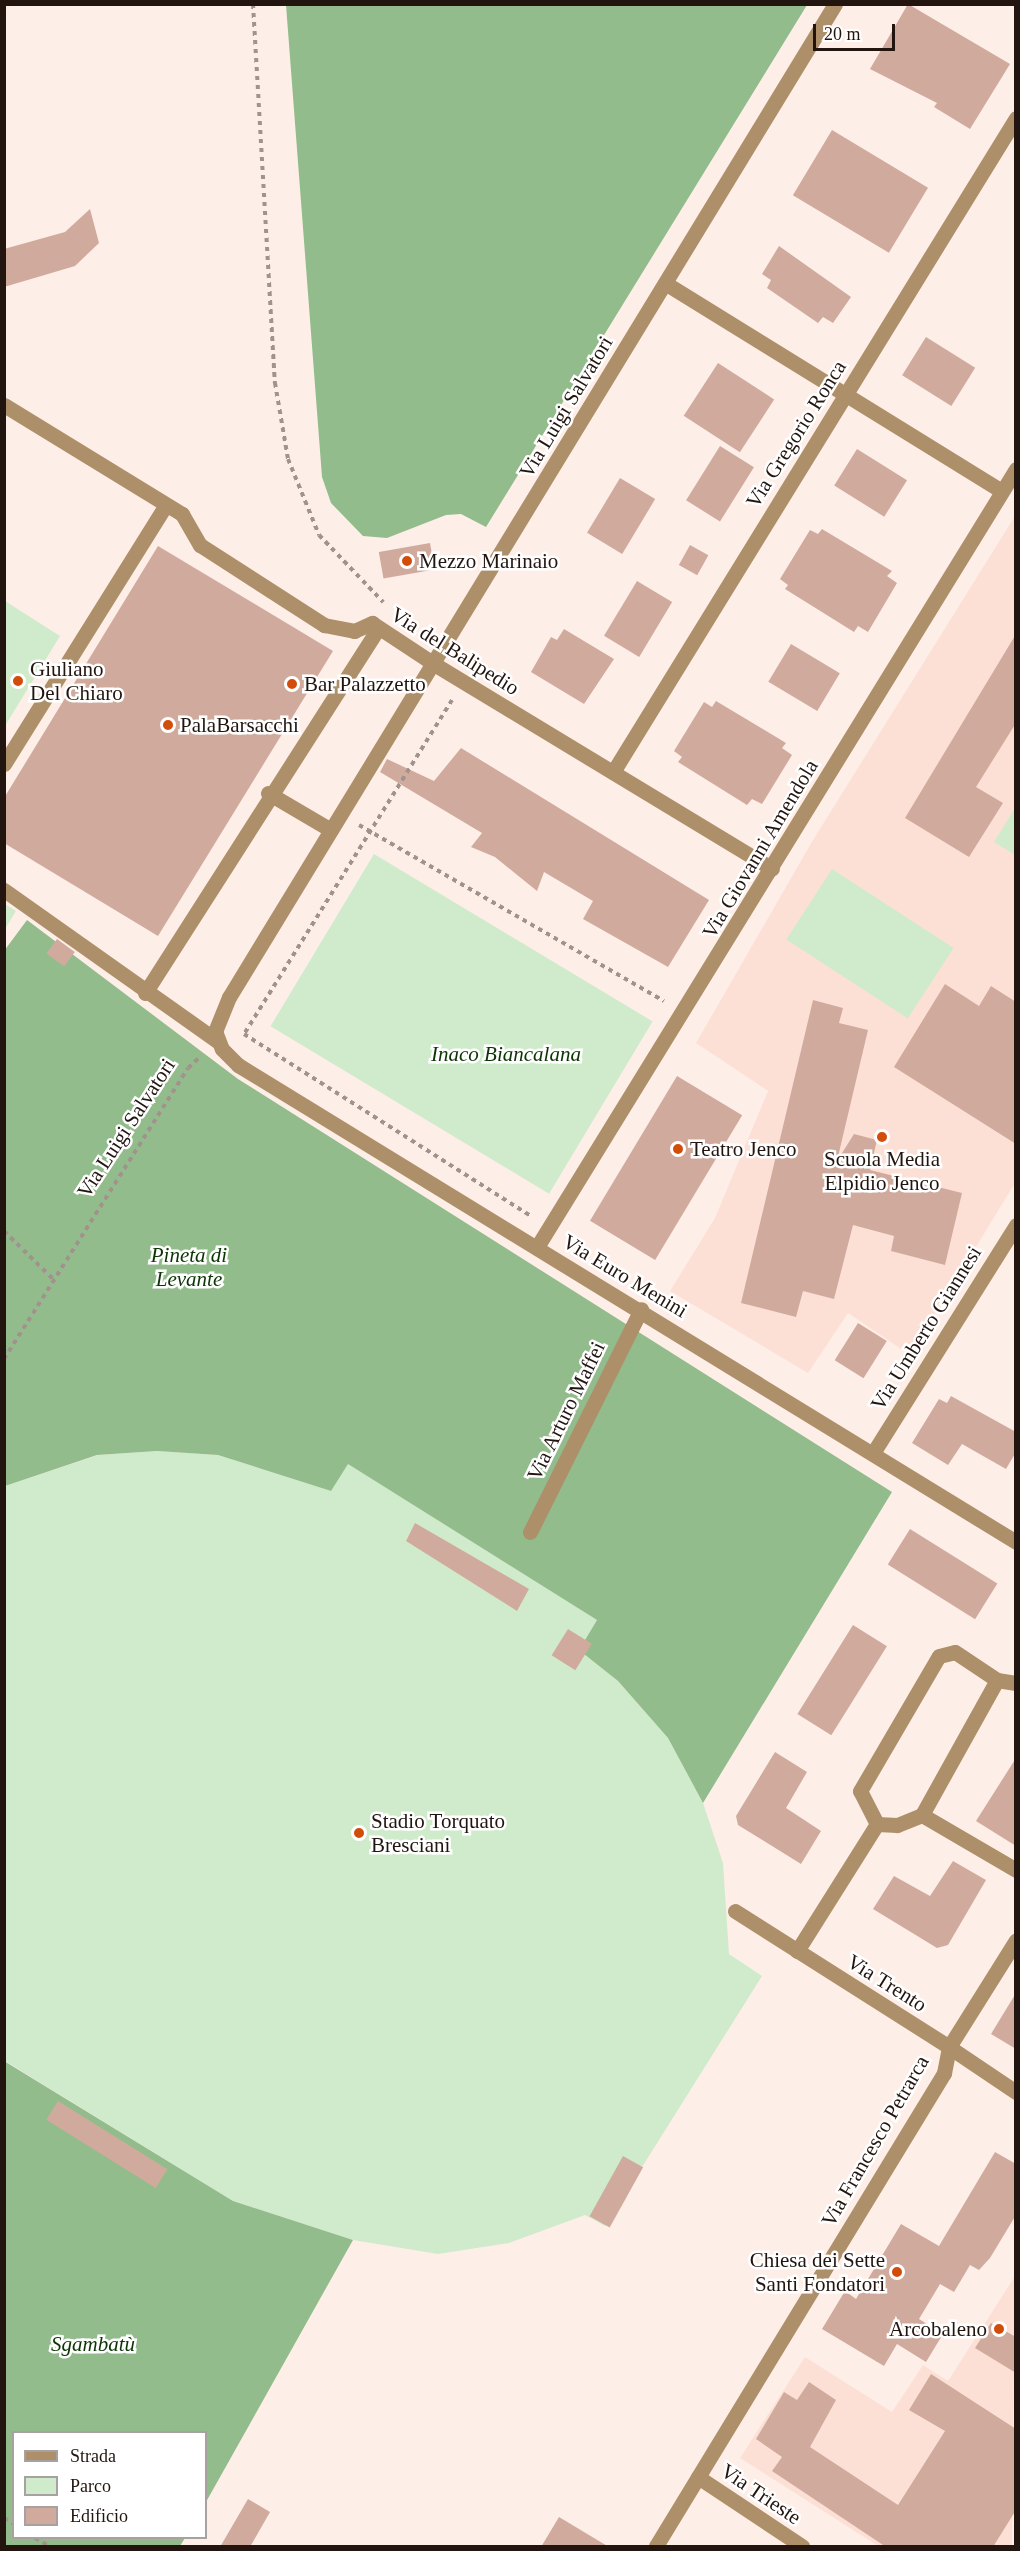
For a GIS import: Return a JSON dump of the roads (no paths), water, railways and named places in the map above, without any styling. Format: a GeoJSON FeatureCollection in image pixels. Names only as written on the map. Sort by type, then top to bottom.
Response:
{"type":"FeatureCollection","features":[{"type":"Feature","properties":{"kind":"street","name":"Via Luigi Salvatori"},"geometry":{"type":"LineString","coordinates":[[217,1041],[214,1027],[229,997],[835,4]]}},
{"type":"Feature","properties":{"kind":"street","name":"Via Gregorio Ronca"},"geometry":{"type":"LineString","coordinates":[[613,772],[1016,118]]}},
{"type":"Feature","properties":{"kind":"street"},"geometry":{"type":"LineString","coordinates":[[665,283],[1002,491]]}},
{"type":"Feature","properties":{"kind":"street","name":"Via del Balipedio"},"geometry":{"type":"LineString","coordinates":[[4,405],[182,514],[200,545],[324,625],[354,631],[372,623],[434,664],[772,869]]}},
{"type":"Feature","properties":{"kind":"street","name":"Via Giovanni Amendola"},"geometry":{"type":"LineString","coordinates":[[537,1247],[686,1013],[1016,469]]}},
{"type":"Feature","properties":{"kind":"street"},"geometry":{"type":"LineString","coordinates":[[4,764],[166,505]]}},
{"type":"Feature","properties":{"kind":"street"},"geometry":{"type":"LineString","coordinates":[[145,993],[268,793],[378,628]]}},
{"type":"Feature","properties":{"kind":"street"},"geometry":{"type":"LineString","coordinates":[[268,793],[331,830]]}},
{"type":"Feature","properties":{"kind":"street","name":"Via Euro Menini"},"geometry":{"type":"LineString","coordinates":[[4,890],[145,993],[217,1041],[238,1065],[641,1309],[1016,1542]]}},
{"type":"Feature","properties":{"kind":"street","name":"Via Umberto Giannesi"},"geometry":{"type":"LineString","coordinates":[[873,1453],[1016,1225]]}},
{"type":"Feature","properties":{"kind":"street","name":"Via Arturo Maffei"},"geometry":{"type":"LineString","coordinates":[[530,1532],[641,1309]]}},
{"type":"Feature","properties":{"kind":"street"},"geometry":{"type":"LineString","coordinates":[[877,1824],[860,1791],[939,1656],[955,1652],[997,1680],[1016,1683]]}},
{"type":"Feature","properties":{"kind":"street"},"geometry":{"type":"LineString","coordinates":[[877,1824],[897,1825],[922,1815],[997,1680]]}},
{"type":"Feature","properties":{"kind":"street"},"geometry":{"type":"LineString","coordinates":[[922,1815],[1016,1870]]}},
{"type":"Feature","properties":{"kind":"street"},"geometry":{"type":"LineString","coordinates":[[797,1951],[877,1824]]}},
{"type":"Feature","properties":{"kind":"street","name":"Via Trento"},"geometry":{"type":"LineString","coordinates":[[735,1911],[1016,2092]]}},
{"type":"Feature","properties":{"kind":"street","name":"Via Francesco Petrarca"},"geometry":{"type":"LineString","coordinates":[[656,2547],[944,2073],[949,2047],[1016,1940]]}},
{"type":"Feature","properties":{"kind":"street","name":"Via Trieste"},"geometry":{"type":"LineString","coordinates":[[698,2478],[802,2547]]}},
{"type":"Feature","properties":{"kind":"place","name":"Mezzo Marinaio"},"geometry":{"type":"Point","coordinates":[407,561]}},
{"type":"Feature","properties":{"kind":"place","name":"Giuliano Del Chiaro"},"geometry":{"type":"Point","coordinates":[18,681]}},
{"type":"Feature","properties":{"kind":"place","name":"Bar Palazzetto"},"geometry":{"type":"Point","coordinates":[292,684]}},
{"type":"Feature","properties":{"kind":"place","name":"PalaBarsacchi"},"geometry":{"type":"Point","coordinates":[168,725]}},
{"type":"Feature","properties":{"kind":"place","name":"Scuola Media Elpidio Jenco"},"geometry":{"type":"Point","coordinates":[882,1137]}},
{"type":"Feature","properties":{"kind":"place","name":"Teatro Jenco"},"geometry":{"type":"Point","coordinates":[678,1149]}},
{"type":"Feature","properties":{"kind":"place","name":"Stadio Torquato Bresciani"},"geometry":{"type":"Point","coordinates":[359,1833]}},
{"type":"Feature","properties":{"kind":"place","name":"Chiesa dei Sette Santi Fondatori"},"geometry":{"type":"Point","coordinates":[897,2272]}},
{"type":"Feature","properties":{"kind":"place","name":"Arcobaleno"},"geometry":{"type":"Point","coordinates":[999,2329]}},
{"type":"Feature","properties":{"kind":"park label","name":"Inaco Biancalana"},"geometry":{"type":"Point","coordinates":[506,1054]}},
{"type":"Feature","properties":{"kind":"park label","name":"Pineta di Levante"},"geometry":{"type":"Point","coordinates":[189,1267]}},
{"type":"Feature","properties":{"kind":"park label","name":"Sgambatù"},"geometry":{"type":"Point","coordinates":[93,2344]}}]}
